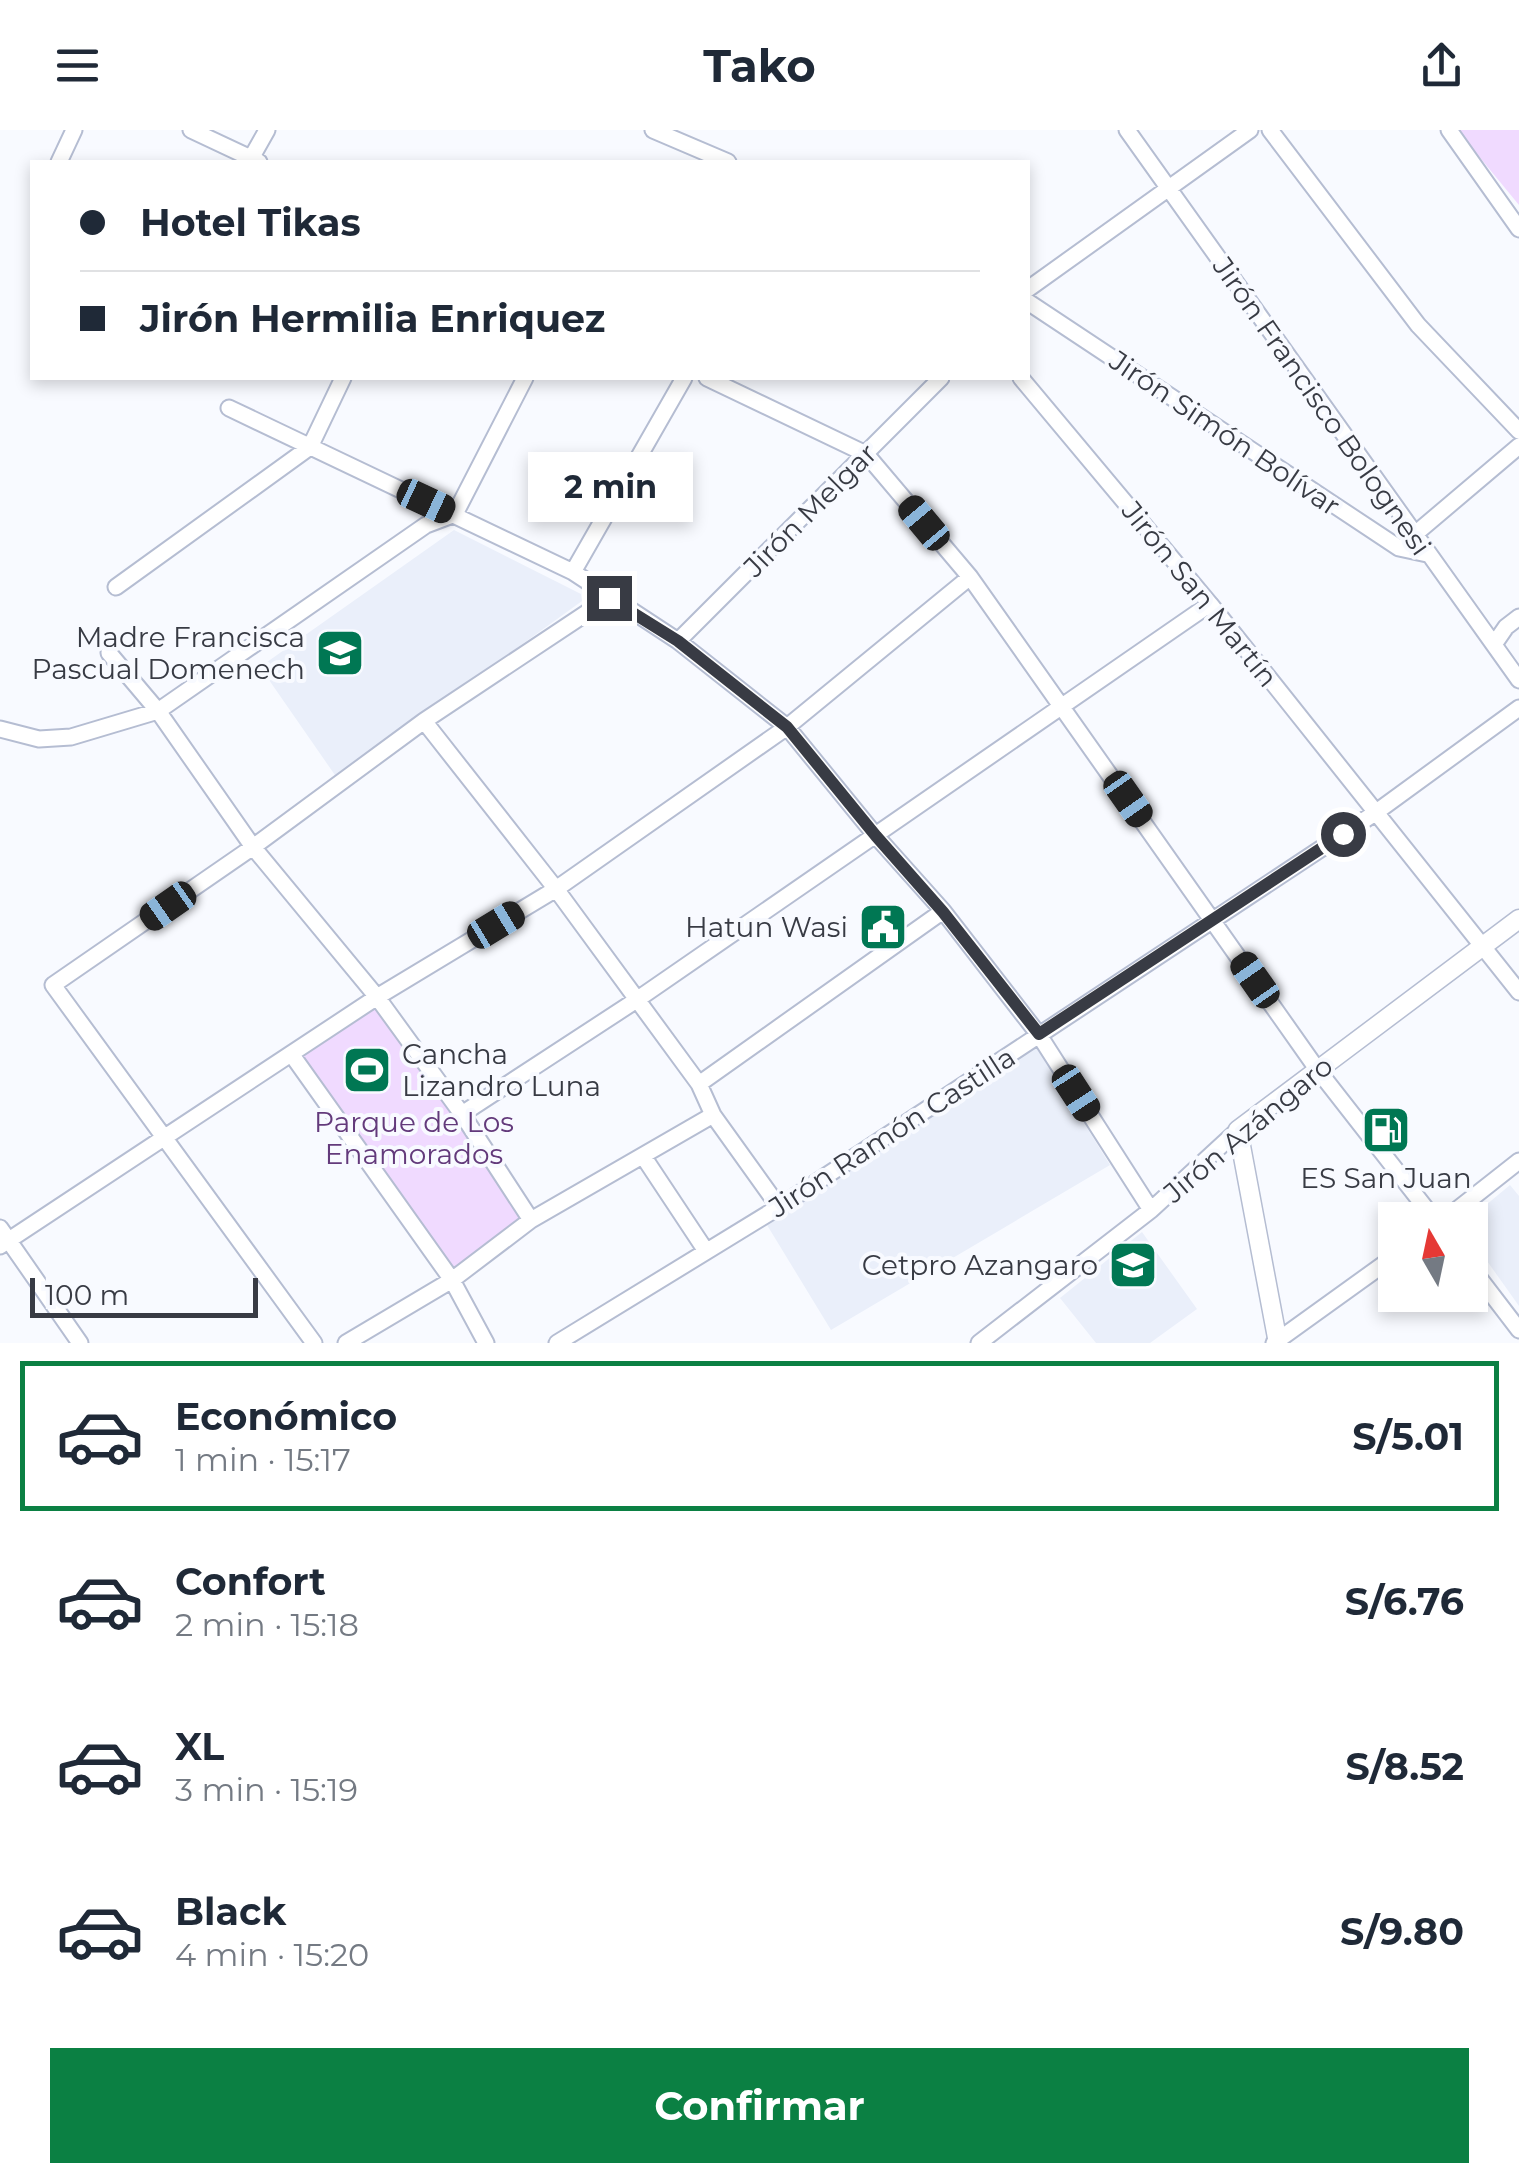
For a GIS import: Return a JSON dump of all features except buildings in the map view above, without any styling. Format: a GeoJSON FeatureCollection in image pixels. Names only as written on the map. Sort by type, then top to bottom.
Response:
{"type":"FeatureCollection","features":[{"type":"Feature","properties":{"kind":"street"},"geometry":{"type":"LineString","coordinates":[[60,160],[74,130]]}},
{"type":"Feature","properties":{"kind":"street"},"geometry":{"type":"LineString","coordinates":[[190,130],[251,160]]}},
{"type":"Feature","properties":{"kind":"street"},"geometry":{"type":"LineString","coordinates":[[253,160],[267,130]]}},
{"type":"Feature","properties":{"kind":"street"},"geometry":{"type":"LineString","coordinates":[[653,130],[723,160]]}},
{"type":"Feature","properties":{"kind":"street","name":"Jirón Francisco Bolognesi"},"geometry":{"type":"LineString","coordinates":[[1127,130],[1519,680]]}},
{"type":"Feature","properties":{"kind":"street"},"geometry":{"type":"LineString","coordinates":[[1030,288],[1250,130]]}},
{"type":"Feature","properties":{"kind":"street"},"geometry":{"type":"LineString","coordinates":[[1270,130],[1418,324],[1519,431]]}},
{"type":"Feature","properties":{"kind":"street"},"geometry":{"type":"LineString","coordinates":[[1449,130],[1519,230]]}},
{"type":"Feature","properties":{"kind":"street","name":"Jirón Simón Bolívar"},"geometry":{"type":"LineString","coordinates":[[1030,303],[1399,548],[1426,554]]}},
{"type":"Feature","properties":{"kind":"street"},"geometry":{"type":"LineString","coordinates":[[116,588],[310,447],[342,380]]}},
{"type":"Feature","properties":{"kind":"street"},"geometry":{"type":"LineString","coordinates":[[0,729],[39,738],[71,737],[158,711],[426,525],[455,514],[524,380]]}},
{"type":"Feature","properties":{"kind":"street"},"geometry":{"type":"LineString","coordinates":[[573,572],[683,380]]}},
{"type":"Feature","properties":{"kind":"street"},"geometry":{"type":"LineString","coordinates":[[712,380],[866,454],[970,577],[1317,1070],[1421,1202]]}},
{"type":"Feature","properties":{"kind":"street","name":"Jirón Melgar"},"geometry":{"type":"LineString","coordinates":[[678,641],[939,380]]}},
{"type":"Feature","properties":{"kind":"street","name":"Jirón San Martín"},"geometry":{"type":"LineString","coordinates":[[1023,380],[1210,604],[1519,992]]}},
{"type":"Feature","properties":{"kind":"street"},"geometry":{"type":"LineString","coordinates":[[229,408],[573,572],[678,641],[787,727],[943,912],[1039,1034],[1151,1210]]}},
{"type":"Feature","properties":{"kind":"street"},"geometry":{"type":"LineString","coordinates":[[1399,548],[1519,446]]}},
{"type":"Feature","properties":{"kind":"street"},"geometry":{"type":"LineString","coordinates":[[80,1343],[3,1238],[377,997],[556,889],[787,727],[970,577]]}},
{"type":"Feature","properties":{"kind":"street"},"geometry":{"type":"LineString","coordinates":[[314,1343],[54,985],[424,721],[609,598]]}},
{"type":"Feature","properties":{"kind":"street"},"geometry":{"type":"LineString","coordinates":[[462,1114],[635,1001],[1210,604]]}},
{"type":"Feature","properties":{"kind":"street"},"geometry":{"type":"LineString","coordinates":[[1494,643],[1519,617]]}},
{"type":"Feature","properties":{"kind":"street"},"geometry":{"type":"LineString","coordinates":[[109,653],[158,711],[253,846],[377,997],[462,1114],[531,1220]]}},
{"type":"Feature","properties":{"kind":"street","name":"Jirón Ramón Castilla"},"geometry":{"type":"LineString","coordinates":[[556,1343],[779,1207],[1375,813],[1519,708]]}},
{"type":"Feature","properties":{"kind":"street"},"geometry":{"type":"LineString","coordinates":[[424,721],[556,889],[699,1084],[712,1115],[779,1207]]}},
{"type":"Feature","properties":{"kind":"street"},"geometry":{"type":"LineString","coordinates":[[699,1084],[943,912]]}},
{"type":"Feature","properties":{"kind":"street","name":"Jirón Azángaro"},"geometry":{"type":"LineString","coordinates":[[979,1343],[1151,1210],[1238,1130],[1519,919]]}},
{"type":"Feature","properties":{"kind":"street"},"geometry":{"type":"LineString","coordinates":[[292,1055],[452,1280],[486,1343]]}},
{"type":"Feature","properties":{"kind":"street"},"geometry":{"type":"LineString","coordinates":[[346,1343],[452,1280],[531,1220],[712,1115]]}},
{"type":"Feature","properties":{"kind":"street"},"geometry":{"type":"LineString","coordinates":[[1238,1130],[1276,1342],[1378,1268]]}},
{"type":"Feature","properties":{"kind":"street"},"geometry":{"type":"LineString","coordinates":[[642,1156],[706,1252]]}},
{"type":"Feature","properties":{"kind":"street"},"geometry":{"type":"LineString","coordinates":[[1467,1202],[1519,1161]]}},
{"type":"Feature","properties":{"kind":"street"},"geometry":{"type":"LineString","coordinates":[[1488,1290],[1519,1330]]}},
{"type":"Feature","properties":{"kind":"shaded area"},"geometry":{"type":"Polygon","coordinates":[[[454,530],[581,594],[582,601],[337,778],[260,667],[454,530]]]}},
{"type":"Feature","properties":{"kind":"shaded area"},"geometry":{"type":"Polygon","coordinates":[[[1035,1044],[1110,1165],[831,1330],[767,1225],[1035,1044]]]}},
{"type":"Feature","properties":{"kind":"shaded area"},"geometry":{"type":"Polygon","coordinates":[[[1510,1185],[1519,1196],[1519,1306],[1488,1262],[1488,1203],[1510,1185]]]}},
{"type":"Feature","properties":{"kind":"shaded area","name":"Cetpro Azangaro"},"geometry":{"type":"Polygon","coordinates":[[[1142,1232],[1197,1309],[1150,1343],[1096,1343],[1060,1298],[1142,1232]]]}},
{"type":"Feature","properties":{"kind":"green space"},"geometry":{"type":"Polygon","coordinates":[[[1519,130],[1519,205],[1458,131],[1519,130]]]}},
{"type":"Feature","properties":{"kind":"green space","name":"Parque de Los Enamorados"},"geometry":{"type":"Polygon","coordinates":[[[377,997],[531,1220],[449,1276],[298,1057],[377,997]]]}},
{"type":"Feature","properties":{"kind":"place","name":"Madre Francisca Pascual Domenech"},"geometry":{"type":"Point","coordinates":[340,653]}},
{"type":"Feature","properties":{"kind":"place","name":"Hatun Wasi"},"geometry":{"type":"Point","coordinates":[883,927]}},
{"type":"Feature","properties":{"kind":"place","name":"Cancha Lizandro Luna"},"geometry":{"type":"Point","coordinates":[367,1070]}},
{"type":"Feature","properties":{"kind":"place","name":"ES San Juan"},"geometry":{"type":"Point","coordinates":[1386,1130]}},
{"type":"Feature","properties":{"kind":"place","name":"Cetpro Azangaro"},"geometry":{"type":"Point","coordinates":[1133,1265]}},
{"type":"Feature","properties":{"kind":"route"},"geometry":{"type":"LineString","coordinates":[[609,598],[678,641],[787,727],[943,912],[1039,1034],[1343,834]]}}]}
